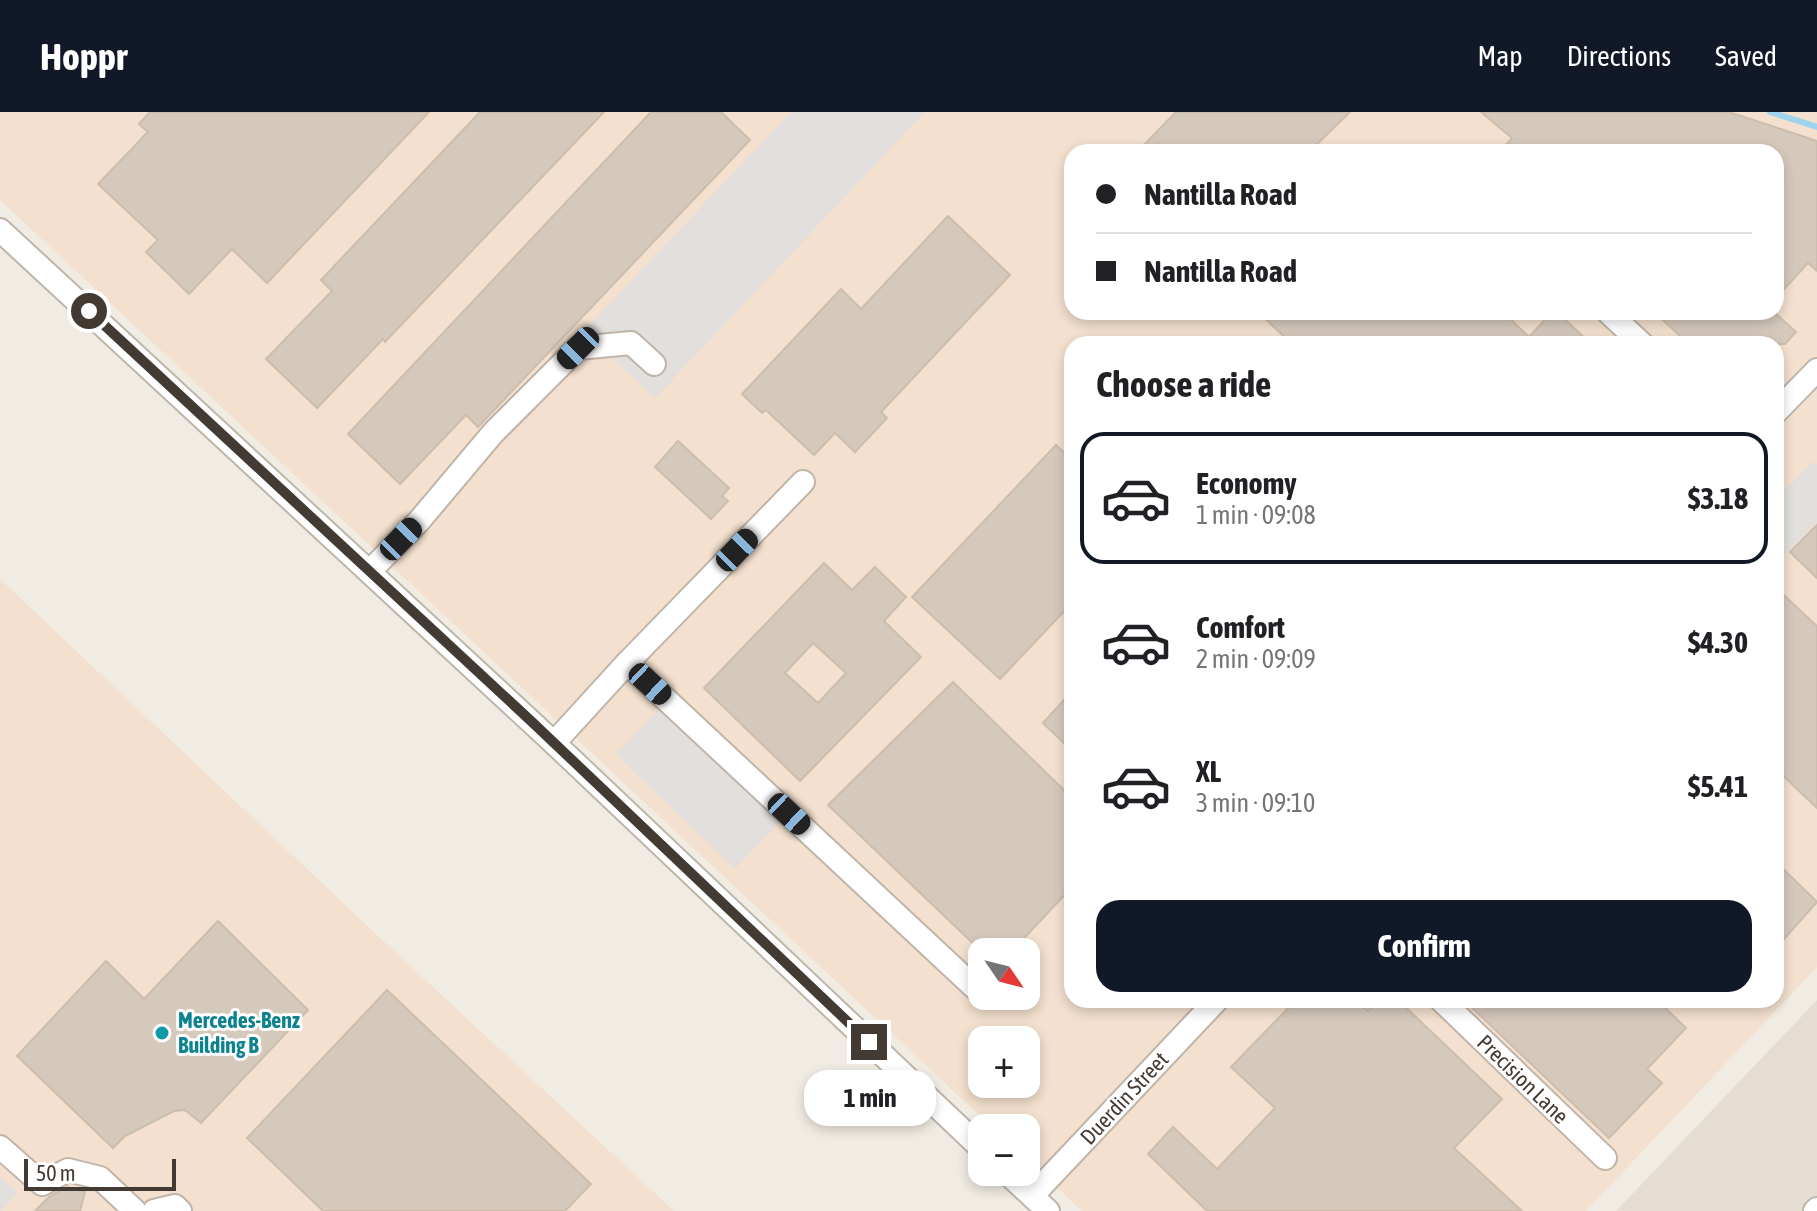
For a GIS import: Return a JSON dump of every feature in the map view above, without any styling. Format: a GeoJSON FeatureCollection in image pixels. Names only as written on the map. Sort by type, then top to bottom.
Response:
{"type":"FeatureCollection","features":[{"type":"Feature","properties":{"kind":"street"},"geometry":{"type":"LineString","coordinates":[[0,230],[554,743],[968,1136]]}},
{"type":"Feature","properties":{"kind":"street"},"geometry":{"type":"LineString","coordinates":[[1616,320],[1634,336]]}},
{"type":"Feature","properties":{"kind":"street"},"geometry":{"type":"LineString","coordinates":[[370,571],[419,521],[493,433],[578,348],[631,343],[654,364]]}},
{"type":"Feature","properties":{"kind":"street"},"geometry":{"type":"LineString","coordinates":[[1784,404],[1817,370]]}},
{"type":"Feature","properties":{"kind":"street"},"geometry":{"type":"LineString","coordinates":[[554,743],[627,663],[803,482]]}},
{"type":"Feature","properties":{"kind":"street"},"geometry":{"type":"LineString","coordinates":[[627,663],[968,981]]}},
{"type":"Feature","properties":{"kind":"street","name":"Duerdin Street"},"geometry":{"type":"LineString","coordinates":[[1040,1204],[1210,1008]]}},
{"type":"Feature","properties":{"kind":"street","name":"Precision Lane"},"geometry":{"type":"LineString","coordinates":[[1449,1008],[1605,1158]]}},
{"type":"Feature","properties":{"kind":"street"},"geometry":{"type":"LineString","coordinates":[[0,1147],[42,1184],[68,1170],[100,1178],[135,1211]]}},
{"type":"Feature","properties":{"kind":"street"},"geometry":{"type":"LineString","coordinates":[[1021,1186],[1040,1204]]}},
{"type":"Feature","properties":{"kind":"shaded area"},"geometry":{"type":"Polygon","coordinates":[[[0,112],[1817,112],[1817,967],[1784,1002],[1784,336],[1064,336],[1064,1008],[1778,1008],[1586,1211],[1082,1211],[1040,1172],[1040,1114],[978,1114],[0,200],[0,112]]]}},
{"type":"Feature","properties":{"kind":"shaded area"},"geometry":{"type":"Polygon","coordinates":[[[791,112],[925,112],[655,398],[584,331],[791,112]]]}},
{"type":"Feature","properties":{"kind":"shaded area"},"geometry":{"type":"Polygon","coordinates":[[[1813,461],[1817,465],[1817,522],[1784,556],[1784,491],[1813,461]]]}},
{"type":"Feature","properties":{"kind":"shaded area"},"geometry":{"type":"Polygon","coordinates":[[[0,579],[377,935],[674,1211],[0,1211],[0,579]]]}},
{"type":"Feature","properties":{"kind":"shaded area"},"geometry":{"type":"Polygon","coordinates":[[[660,708],[780,822],[735,869],[616,754],[660,708]]]}},
{"type":"Feature","properties":{"kind":"shaded area"},"geometry":{"type":"Polygon","coordinates":[[[1817,1000],[1817,1211],[1616,1211],[1817,1000]]]}},
{"type":"Feature","properties":{"kind":"shaded area"},"geometry":{"type":"Polygon","coordinates":[[[0,1176],[18,1193],[1,1211],[0,1211],[0,1176]]]}},
{"type":"Feature","properties":{"kind":"building"},"geometry":{"type":"Polygon","coordinates":[[[150,112],[429,112],[267,283],[232,249],[189,294],[146,252],[158,240],[98,184],[148,132],[139,124],[150,112]]]}},
{"type":"Feature","properties":{"kind":"building"},"geometry":{"type":"Polygon","coordinates":[[[480,112],[604,112],[385,342],[383,339],[317,408],[266,359],[332,291],[321,280],[480,112]]]}},
{"type":"Feature","properties":{"kind":"building"},"geometry":{"type":"Polygon","coordinates":[[[651,112],[721,112],[750,140],[478,427],[466,415],[400,484],[348,434],[651,112]]]}},
{"type":"Feature","properties":{"kind":"building"},"geometry":{"type":"Polygon","coordinates":[[[1176,112],[1350,112],[1317,144],[1145,144],[1176,112]]]}},
{"type":"Feature","properties":{"kind":"building"},"geometry":{"type":"Polygon","coordinates":[[[1481,112],[1729,112],[1817,141],[1817,271],[1808,263],[1784,289],[1784,144],[1507,144],[1512,138],[1481,112]]]}},
{"type":"Feature","properties":{"kind":"building"},"geometry":{"type":"Polygon","coordinates":[[[948,216],[1010,275],[881,412],[887,418],[855,452],[835,433],[814,455],[766,410],[762,413],[742,394],[841,289],[861,309],[948,216]]]}},
{"type":"Feature","properties":{"kind":"building"},"geometry":{"type":"Polygon","coordinates":[[[1266,320],[1511,320],[1528,336],[1284,336],[1266,320]]]}},
{"type":"Feature","properties":{"kind":"building"},"geometry":{"type":"Polygon","coordinates":[[[1545,320],[1566,320],[1582,336],[1530,336],[1545,320]]]}},
{"type":"Feature","properties":{"kind":"building"},"geometry":{"type":"Polygon","coordinates":[[[1663,320],[1783,320],[1796,332],[1785,344],[1784,336],[1680,336],[1663,320]]]}},
{"type":"Feature","properties":{"kind":"building"},"geometry":{"type":"Polygon","coordinates":[[[678,441],[729,488],[722,496],[728,501],[711,519],[655,467],[678,441]]]}},
{"type":"Feature","properties":{"kind":"building"},"geometry":{"type":"Polygon","coordinates":[[[1056,445],[1064,452],[1064,611],[1000,679],[912,597],[1056,445]]]}},
{"type":"Feature","properties":{"kind":"building"},"geometry":{"type":"Polygon","coordinates":[[[1817,525],[1817,578],[1790,552],[1817,525]]]}},
{"type":"Feature","properties":{"kind":"building"},"geometry":{"type":"Polygon","coordinates":[[[824,563],[852,590],[875,567],[906,597],[884,621],[921,657],[800,781],[704,688],[824,563]],[[813,643],[785,673],[818,703],[846,673],[813,643]]]}},
{"type":"Feature","properties":{"kind":"building"},"geometry":{"type":"Polygon","coordinates":[[[1784,595],[1817,626],[1817,808],[1784,777],[1784,595]]]}},
{"type":"Feature","properties":{"kind":"building"},"geometry":{"type":"Polygon","coordinates":[[[953,682],[1064,790],[1064,896],[1024,938],[968,939],[828,805],[953,682]]]}},
{"type":"Feature","properties":{"kind":"building"},"geometry":{"type":"Polygon","coordinates":[[[1064,700],[1064,743],[1043,723],[1064,700]]]}},
{"type":"Feature","properties":{"kind":"building"},"geometry":{"type":"Polygon","coordinates":[[[1784,870],[1817,902],[1784,939],[1784,870]]]}},
{"type":"Feature","properties":{"kind":"building","name":"Mercedes-Benz Building B"},"geometry":{"type":"Polygon","coordinates":[[[218,921],[308,1010],[201,1123],[185,1110],[174,1111],[125,1136],[113,1148],[17,1056],[106,961],[144,999],[218,921]]]}},
{"type":"Feature","properties":{"kind":"building"},"geometry":{"type":"Polygon","coordinates":[[[387,990],[591,1184],[565,1211],[323,1211],[247,1138],[387,990]]]}},
{"type":"Feature","properties":{"kind":"building"},"geometry":{"type":"Polygon","coordinates":[[[1288,1008],[1365,1008],[1368,1011],[1371,1008],[1406,1008],[1502,1099],[1454,1148],[1522,1211],[1207,1211],[1148,1154],[1173,1127],[1217,1169],[1275,1108],[1231,1067],[1288,1008]]]}},
{"type":"Feature","properties":{"kind":"building"},"geometry":{"type":"Polygon","coordinates":[[[1472,1008],[1665,1008],[1686,1028],[1647,1069],[1662,1083],[1609,1138],[1472,1008]]]}},
{"type":"Feature","properties":{"kind":"building"},"geometry":{"type":"Polygon","coordinates":[[[67,1187],[85,1192],[80,1211],[35,1211],[50,1196],[67,1187]]]}},
{"type":"Feature","properties":{"kind":"waterway"},"geometry":{"type":"LineString","coordinates":[[1770,112],[1817,127]]}},
{"type":"Feature","properties":{"kind":"place","name":"Mercedes-Benz Building B"},"geometry":{"type":"Point","coordinates":[162,1033]}},
{"type":"Feature","properties":{"kind":"route"},"geometry":{"type":"LineString","coordinates":[[89,311],[531,721],[869,1042]]}}]}
